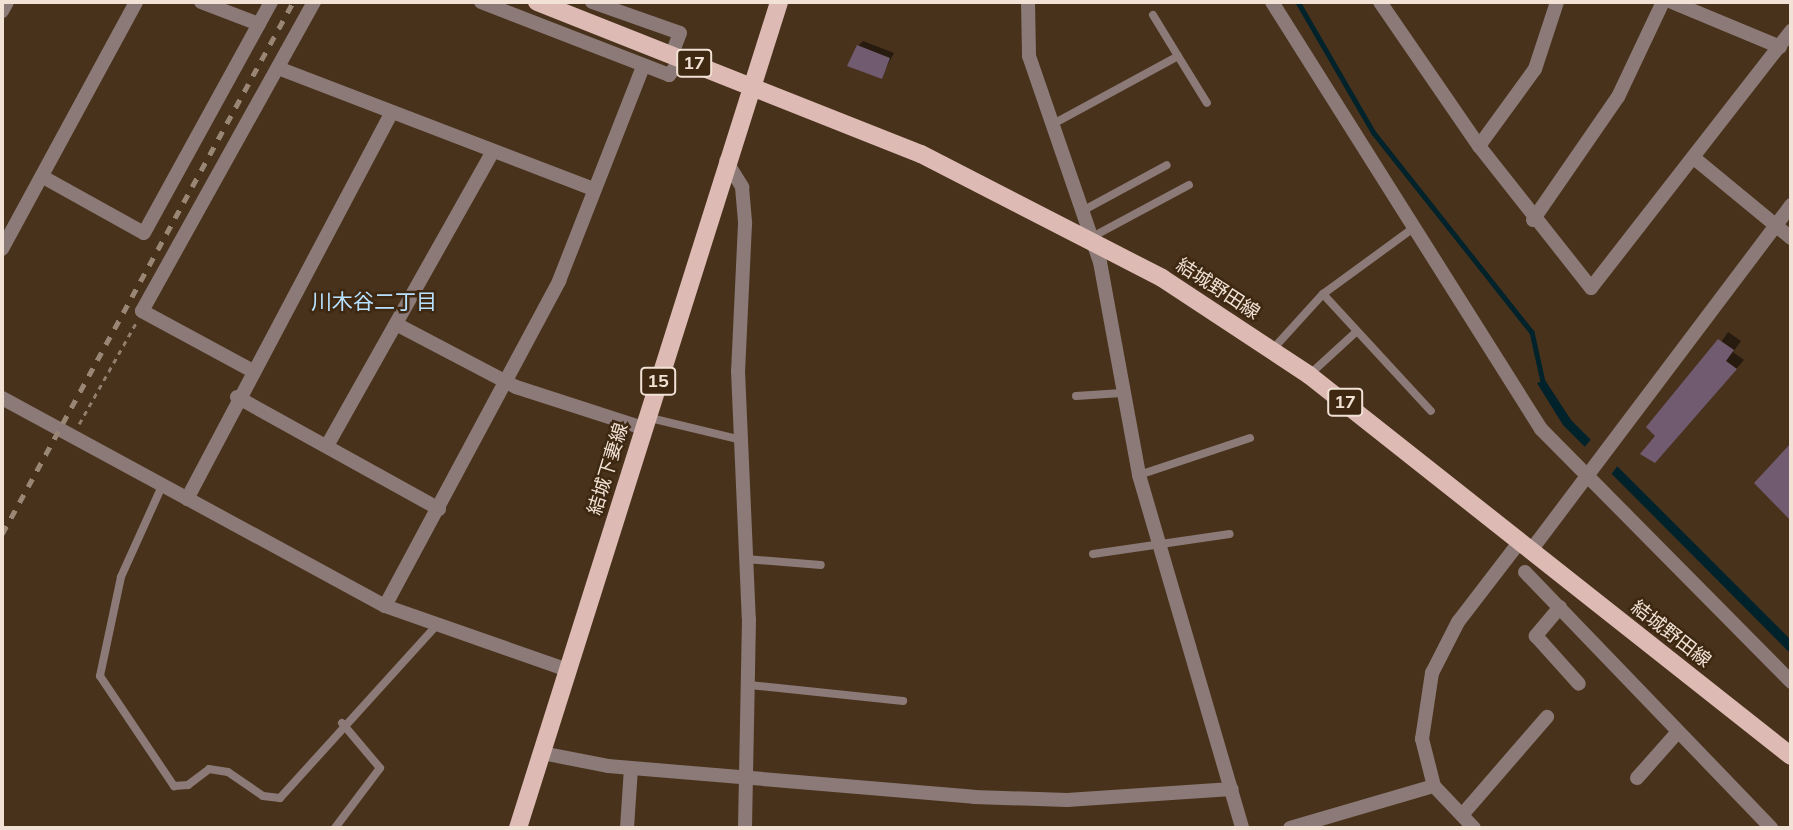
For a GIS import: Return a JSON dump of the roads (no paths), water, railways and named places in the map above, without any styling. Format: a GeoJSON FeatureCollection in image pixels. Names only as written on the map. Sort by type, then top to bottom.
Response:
{"type":"FeatureCollection","features":[{"type":"Feature","properties":{"kind":"main road","name":"結城野田線"},"geometry":{"type":"LineString","coordinates":[[537,2],[921,154],[1092,237],[1309,375],[1791,756]]}},
{"type":"Feature","properties":{"kind":"main road","name":"結城下妻線"},"geometry":{"type":"LineString","coordinates":[[518,828],[750,85],[779,2]]}},
{"type":"Feature","properties":{"kind":"street"},"geometry":{"type":"LineString","coordinates":[[2,11],[7,2]]}},
{"type":"Feature","properties":{"kind":"street"},"geometry":{"type":"LineString","coordinates":[[2,249],[136,2]]}},
{"type":"Feature","properties":{"kind":"street"},"geometry":{"type":"LineString","coordinates":[[201,2],[259,24]]}},
{"type":"Feature","properties":{"kind":"street"},"geometry":{"type":"LineString","coordinates":[[43,177],[144,233],[271,2]]}},
{"type":"Feature","properties":{"kind":"street"},"geometry":{"type":"LineString","coordinates":[[251,370],[142,311],[314,2]]}},
{"type":"Feature","properties":{"kind":"street"},"geometry":{"type":"LineString","coordinates":[[481,2],[643,68],[669,75],[677,56],[680,33],[625,7],[592,2]]}},
{"type":"Feature","properties":{"kind":"street"},"geometry":{"type":"LineString","coordinates":[[1028,2],[1029,56],[1092,237],[1139,475],[1233,789],[1242,828]]}},
{"type":"Feature","properties":{"kind":"street"},"geometry":{"type":"LineString","coordinates":[[1272,2],[1416,226],[1541,429],[1791,682]]}},
{"type":"Feature","properties":{"kind":"street"},"geometry":{"type":"LineString","coordinates":[[1380,2],[1533,220],[1591,288],[1791,31]]}},
{"type":"Feature","properties":{"kind":"street"},"geometry":{"type":"LineString","coordinates":[[1479,146],[1535,69],[1558,2]]}},
{"type":"Feature","properties":{"kind":"street"},"geometry":{"type":"LineString","coordinates":[[1533,220],[1618,97],[1663,2]]}},
{"type":"Feature","properties":{"kind":"street"},"geometry":{"type":"LineString","coordinates":[[1672,2],[1780,47]]}},
{"type":"Feature","properties":{"kind":"street"},"geometry":{"type":"LineString","coordinates":[[278,68],[492,153],[594,189]]}},
{"type":"Feature","properties":{"kind":"street"},"geometry":{"type":"LineString","coordinates":[[385,606],[507,383],[559,281],[643,68]]}},
{"type":"Feature","properties":{"kind":"street"},"geometry":{"type":"LineString","coordinates":[[187,499],[251,370],[391,113]]}},
{"type":"Feature","properties":{"kind":"street"},"geometry":{"type":"LineString","coordinates":[[328,444],[492,153]]}},
{"type":"Feature","properties":{"kind":"street"},"geometry":{"type":"LineString","coordinates":[[1694,158],[1791,238]]}},
{"type":"Feature","properties":{"kind":"street"},"geometry":{"type":"LineString","coordinates":[[726,161],[743,200],[738,371],[744,441],[749,685],[742,774],[745,828]]}},
{"type":"Feature","properties":{"kind":"street"},"geometry":{"type":"LineString","coordinates":[[1474,828],[1434,786],[1422,739],[1432,673],[1458,622],[1587,476],[1791,205]]}},
{"type":"Feature","properties":{"kind":"street"},"geometry":{"type":"LineString","coordinates":[[396,324],[507,383],[645,422]]}},
{"type":"Feature","properties":{"kind":"street"},"geometry":{"type":"LineString","coordinates":[[237,397],[328,444],[439,509]]}},
{"type":"Feature","properties":{"kind":"street"},"geometry":{"type":"LineString","coordinates":[[2,398],[385,606],[435,627],[568,670]]}},
{"type":"Feature","properties":{"kind":"street"},"geometry":{"type":"LineString","coordinates":[[1525,572],[1675,735],[1771,828]]}},
{"type":"Feature","properties":{"kind":"street"},"geometry":{"type":"LineString","coordinates":[[1560,607],[1536,636],[1579,684]]}},
{"type":"Feature","properties":{"kind":"street"},"geometry":{"type":"LineString","coordinates":[[1462,815],[1547,718]]}},
{"type":"Feature","properties":{"kind":"street"},"geometry":{"type":"LineString","coordinates":[[1637,778],[1675,735]]}},
{"type":"Feature","properties":{"kind":"street"},"geometry":{"type":"LineString","coordinates":[[542,753],[631,768],[742,774],[974,797],[1067,800],[1233,789]]}},
{"type":"Feature","properties":{"kind":"street"},"geometry":{"type":"LineString","coordinates":[[626,828],[631,768]]}},
{"type":"Feature","properties":{"kind":"street"},"geometry":{"type":"LineString","coordinates":[[1290,828],[1434,786]]}},
{"type":"Feature","properties":{"kind":"lane"},"geometry":{"type":"LineString","coordinates":[[1153,15],[1207,103]]}},
{"type":"Feature","properties":{"kind":"lane"},"geometry":{"type":"LineString","coordinates":[[1053,124],[1178,56]]}},
{"type":"Feature","properties":{"kind":"lane"},"geometry":{"type":"LineString","coordinates":[[1084,210],[1167,165]]}},
{"type":"Feature","properties":{"kind":"lane"},"geometry":{"type":"LineString","coordinates":[[1092,237],[1189,186]]}},
{"type":"Feature","properties":{"kind":"lane"},"geometry":{"type":"LineString","coordinates":[[1272,350],[1323,294],[1416,226]]}},
{"type":"Feature","properties":{"kind":"lane"},"geometry":{"type":"LineString","coordinates":[[1323,294],[1431,411]]}},
{"type":"Feature","properties":{"kind":"lane"},"geometry":{"type":"LineString","coordinates":[[1309,375],[1357,331]]}},
{"type":"Feature","properties":{"kind":"lane"},"geometry":{"type":"LineString","coordinates":[[1076,396],[1122,393]]}},
{"type":"Feature","properties":{"kind":"lane"},"geometry":{"type":"LineString","coordinates":[[645,422],[744,441]]}},
{"type":"Feature","properties":{"kind":"lane"},"geometry":{"type":"LineString","coordinates":[[1139,475],[1250,438]]}},
{"type":"Feature","properties":{"kind":"lane"},"geometry":{"type":"LineString","coordinates":[[162,486],[121,576],[100,676],[174,786],[188,785],[209,769],[228,772],[263,796],[280,798],[342,723],[435,627]]}},
{"type":"Feature","properties":{"kind":"lane"},"geometry":{"type":"LineString","coordinates":[[1093,554],[1230,534]]}},
{"type":"Feature","properties":{"kind":"lane"},"geometry":{"type":"LineString","coordinates":[[745,559],[821,565]]}},
{"type":"Feature","properties":{"kind":"lane"},"geometry":{"type":"LineString","coordinates":[[749,685],[903,701]]}},
{"type":"Feature","properties":{"kind":"lane"},"geometry":{"type":"LineString","coordinates":[[335,828],[380,768],[342,723]]}},
{"type":"Feature","properties":{"kind":"water"},"geometry":{"type":"Polygon","coordinates":[[[1545,380],[1571,420],[1791,640],[1791,654],[1563,425],[1537,383],[1545,380]]]}},
{"type":"Feature","properties":{"kind":"waterway"},"geometry":{"type":"LineString","coordinates":[[1298,2],[1374,133],[1532,332],[1544,386]]}},
{"type":"Feature","properties":{"kind":"railway"},"geometry":{"type":"LineString","coordinates":[[2,534],[293,2]]}},
{"type":"Feature","properties":{"kind":"district","name":"川木谷二丁目"},"geometry":{"type":"Point","coordinates":[374,301]}}]}
